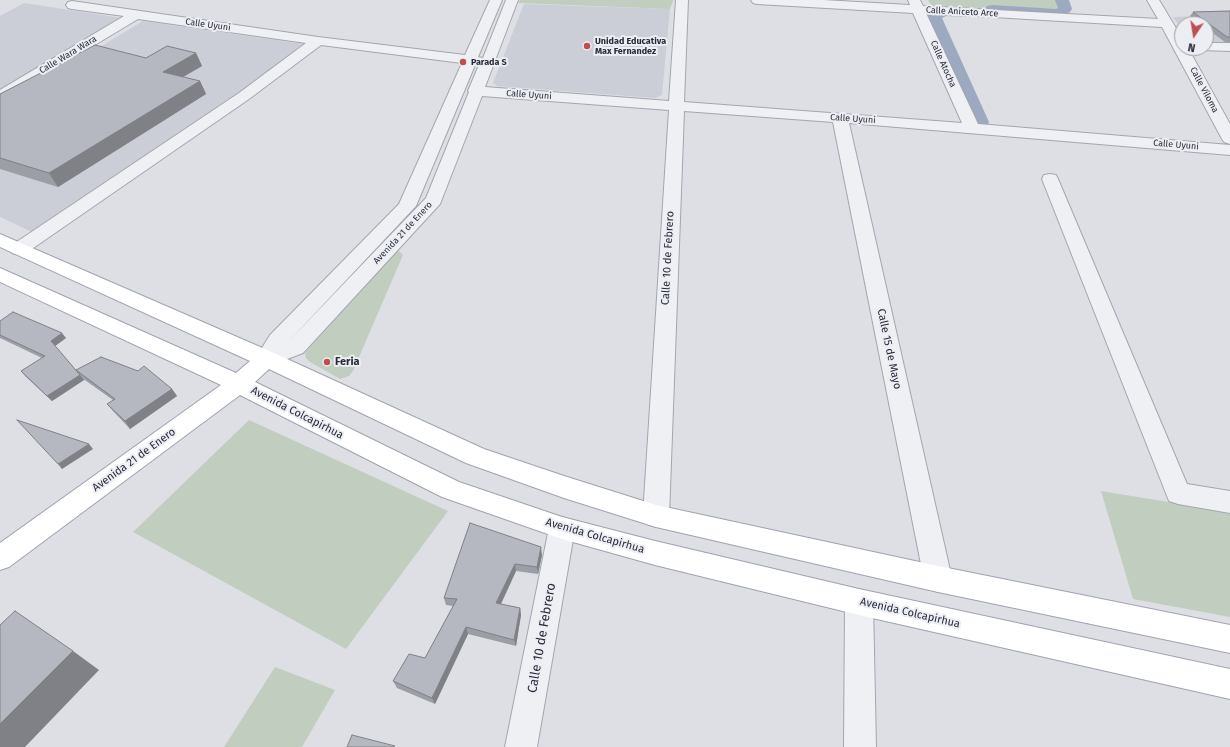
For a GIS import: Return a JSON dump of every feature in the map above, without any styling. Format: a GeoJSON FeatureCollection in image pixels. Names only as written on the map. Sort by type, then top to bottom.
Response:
{"type":"FeatureCollection","features":[{"type":"Feature","properties":{"kind":"main road"},"geometry":{"type":"LineString","coordinates":[[0,240],[266,359],[476,456],[656,516],[938,579],[1230,639]]}},
{"type":"Feature","properties":{"kind":"main road","name":"Avenida Colcapirhua"},"geometry":{"type":"LineString","coordinates":[[0,274],[239,384],[451,490],[562,528],[655,553],[859,602],[1230,684]]}},
{"type":"Feature","properties":{"kind":"main road","name":"Avenida 21 de Enero"},"geometry":{"type":"LineString","coordinates":[[0,558],[239,384],[266,359]]}},
{"type":"Feature","properties":{"kind":"street","name":"Avenida 21 de Enero"},"geometry":{"type":"LineString","coordinates":[[266,359],[295,348],[434,200],[475,91],[479,61],[496,0]]}},
{"type":"Feature","properties":{"kind":"street","name":"Avenida 21 de Enero"},"geometry":{"type":"LineString","coordinates":[[266,359],[277,340],[407,206],[479,61],[512,0]]}},
{"type":"Feature","properties":{"kind":"street","name":"Calle 10 de Febrero"},"geometry":{"type":"LineString","coordinates":[[656,516],[675,106],[682,0]]}},
{"type":"Feature","properties":{"kind":"street","name":"Calle Aniceto Arce"},"geometry":{"type":"LineString","coordinates":[[757,0],[916,5],[1166,23]]}},
{"type":"Feature","properties":{"kind":"street","name":"Calle Viloma"},"geometry":{"type":"LineString","coordinates":[[1152,0],[1174,36]]}},
{"type":"Feature","properties":{"kind":"street","name":"Calle Uyuni"},"geometry":{"type":"LineString","coordinates":[[72,5],[479,61]]}},
{"type":"Feature","properties":{"kind":"street","name":"Calle Atocha"},"geometry":{"type":"LineString","coordinates":[[916,5],[972,128]]}},
{"type":"Feature","properties":{"kind":"street"},"geometry":{"type":"LineString","coordinates":[[1070,6],[1080,18]]}},
{"type":"Feature","properties":{"kind":"street","name":"Calle Wara Wara"},"geometry":{"type":"LineString","coordinates":[[0,96],[136,14]]}},
{"type":"Feature","properties":{"kind":"street"},"geometry":{"type":"LineString","coordinates":[[19,249],[244,96],[318,40]]}},
{"type":"Feature","properties":{"kind":"street"},"geometry":{"type":"LineString","coordinates":[[1214,47],[1230,47]]}},
{"type":"Feature","properties":{"kind":"street","name":"Calle Viloma"},"geometry":{"type":"LineString","coordinates":[[1186,56],[1230,139]]}},
{"type":"Feature","properties":{"kind":"street","name":"Calle Uyuni"},"geometry":{"type":"LineString","coordinates":[[475,91],[972,128],[1230,150]]}},
{"type":"Feature","properties":{"kind":"street","name":"Calle 15 de Mayo"},"geometry":{"type":"LineString","coordinates":[[840,118],[938,579]]}},
{"type":"Feature","properties":{"kind":"street"},"geometry":{"type":"LineString","coordinates":[[1050,179],[1178,493],[1230,502]]}},
{"type":"Feature","properties":{"kind":"street","name":"Calle 10 de Febrero"},"geometry":{"type":"LineString","coordinates":[[522,747],[562,528]]}},
{"type":"Feature","properties":{"kind":"street"},"geometry":{"type":"LineString","coordinates":[[859,602],[860,747]]}},
{"type":"Feature","properties":{"kind":"shaded area"},"geometry":{"type":"Polygon","coordinates":[[[24,3],[122,18],[0,89],[0,16],[24,3]]]}},
{"type":"Feature","properties":{"kind":"shaded area","name":"Unidad Educativa Max Fernandez"},"geometry":{"type":"Polygon","coordinates":[[[524,4],[670,9],[662,95],[655,98],[497,86],[493,83],[524,4]]]}},
{"type":"Feature","properties":{"kind":"shaded area"},"geometry":{"type":"Polygon","coordinates":[[[1230,15],[1230,43],[1214,44],[1214,16],[1202,16],[1230,15]]]}},
{"type":"Feature","properties":{"kind":"shaded area"},"geometry":{"type":"Polygon","coordinates":[[[143,21],[303,44],[241,92],[32,232],[0,217],[0,107],[143,21]]]}},
{"type":"Feature","properties":{"kind":"green space"},"geometry":{"type":"Polygon","coordinates":[[[520,0],[673,1],[670,9],[518,3],[520,0]]]}},
{"type":"Feature","properties":{"kind":"green space"},"geometry":{"type":"Polygon","coordinates":[[[928,0],[1056,0],[1065,9],[1058,13],[931,5],[928,0]]]}},
{"type":"Feature","properties":{"kind":"green space"},"geometry":{"type":"Polygon","coordinates":[[[399,251],[403,255],[353,371],[349,376],[340,379],[310,362],[306,358],[305,353],[392,254],[399,251]]]}},
{"type":"Feature","properties":{"kind":"green space"},"geometry":{"type":"Polygon","coordinates":[[[249,420],[448,511],[346,649],[133,532],[249,420]]]}},
{"type":"Feature","properties":{"kind":"green space"},"geometry":{"type":"Polygon","coordinates":[[[1101,491],[1230,512],[1230,617],[1133,599],[1101,491]]]}},
{"type":"Feature","properties":{"kind":"green space"},"geometry":{"type":"Polygon","coordinates":[[[275,667],[335,690],[302,747],[224,747],[275,667]]]}},
{"type":"Feature","properties":{"kind":"building"},"geometry":{"type":"Polygon","coordinates":[[[1230,11],[1230,37],[1227,37],[1214,27],[1214,16],[1198,16],[1193,12],[1230,11]]]}},
{"type":"Feature","properties":{"kind":"building"},"geometry":{"type":"Polygon","coordinates":[[[95,45],[146,58],[167,46],[196,53],[163,72],[200,81],[49,173],[0,158],[0,94],[95,45]]]}},
{"type":"Feature","properties":{"kind":"building"},"geometry":{"type":"Polygon","coordinates":[[[13,312],[62,333],[51,341],[80,375],[47,396],[21,371],[45,356],[0,335],[0,321],[13,312]]]}},
{"type":"Feature","properties":{"kind":"building"},"geometry":{"type":"Polygon","coordinates":[[[101,357],[138,371],[144,366],[172,389],[125,421],[107,404],[115,399],[76,370],[101,357]]]}},
{"type":"Feature","properties":{"kind":"building"},"geometry":{"type":"Polygon","coordinates":[[[17,420],[89,444],[58,464],[17,420]]]}},
{"type":"Feature","properties":{"kind":"building"},"geometry":{"type":"Polygon","coordinates":[[[470,523],[541,547],[537,567],[515,564],[496,603],[520,608],[514,640],[466,627],[432,698],[393,681],[409,654],[425,658],[457,599],[444,598],[470,523]]]}},
{"type":"Feature","properties":{"kind":"building"},"geometry":{"type":"Polygon","coordinates":[[[15,611],[73,651],[0,724],[0,625],[15,611]]]}},
{"type":"Feature","properties":{"kind":"building"},"geometry":{"type":"Polygon","coordinates":[[[352,735],[395,746],[347,747],[352,735]]]}},
{"type":"Feature","properties":{"kind":"waterway"},"geometry":{"type":"LineString","coordinates":[[992,9],[1058,13],[1065,9],[1062,0]]}},
{"type":"Feature","properties":{"kind":"waterway"},"geometry":{"type":"LineString","coordinates":[[970,13],[944,12],[934,16],[981,122]]}},
{"type":"Feature","properties":{"kind":"place","name":"Unidad Educativa Max Fernandez"},"geometry":{"type":"Point","coordinates":[587,46]}},
{"type":"Feature","properties":{"kind":"place","name":"Parada S"},"geometry":{"type":"Point","coordinates":[463,62]}},
{"type":"Feature","properties":{"kind":"place","name":"Feria"},"geometry":{"type":"Point","coordinates":[327,362]}}]}
